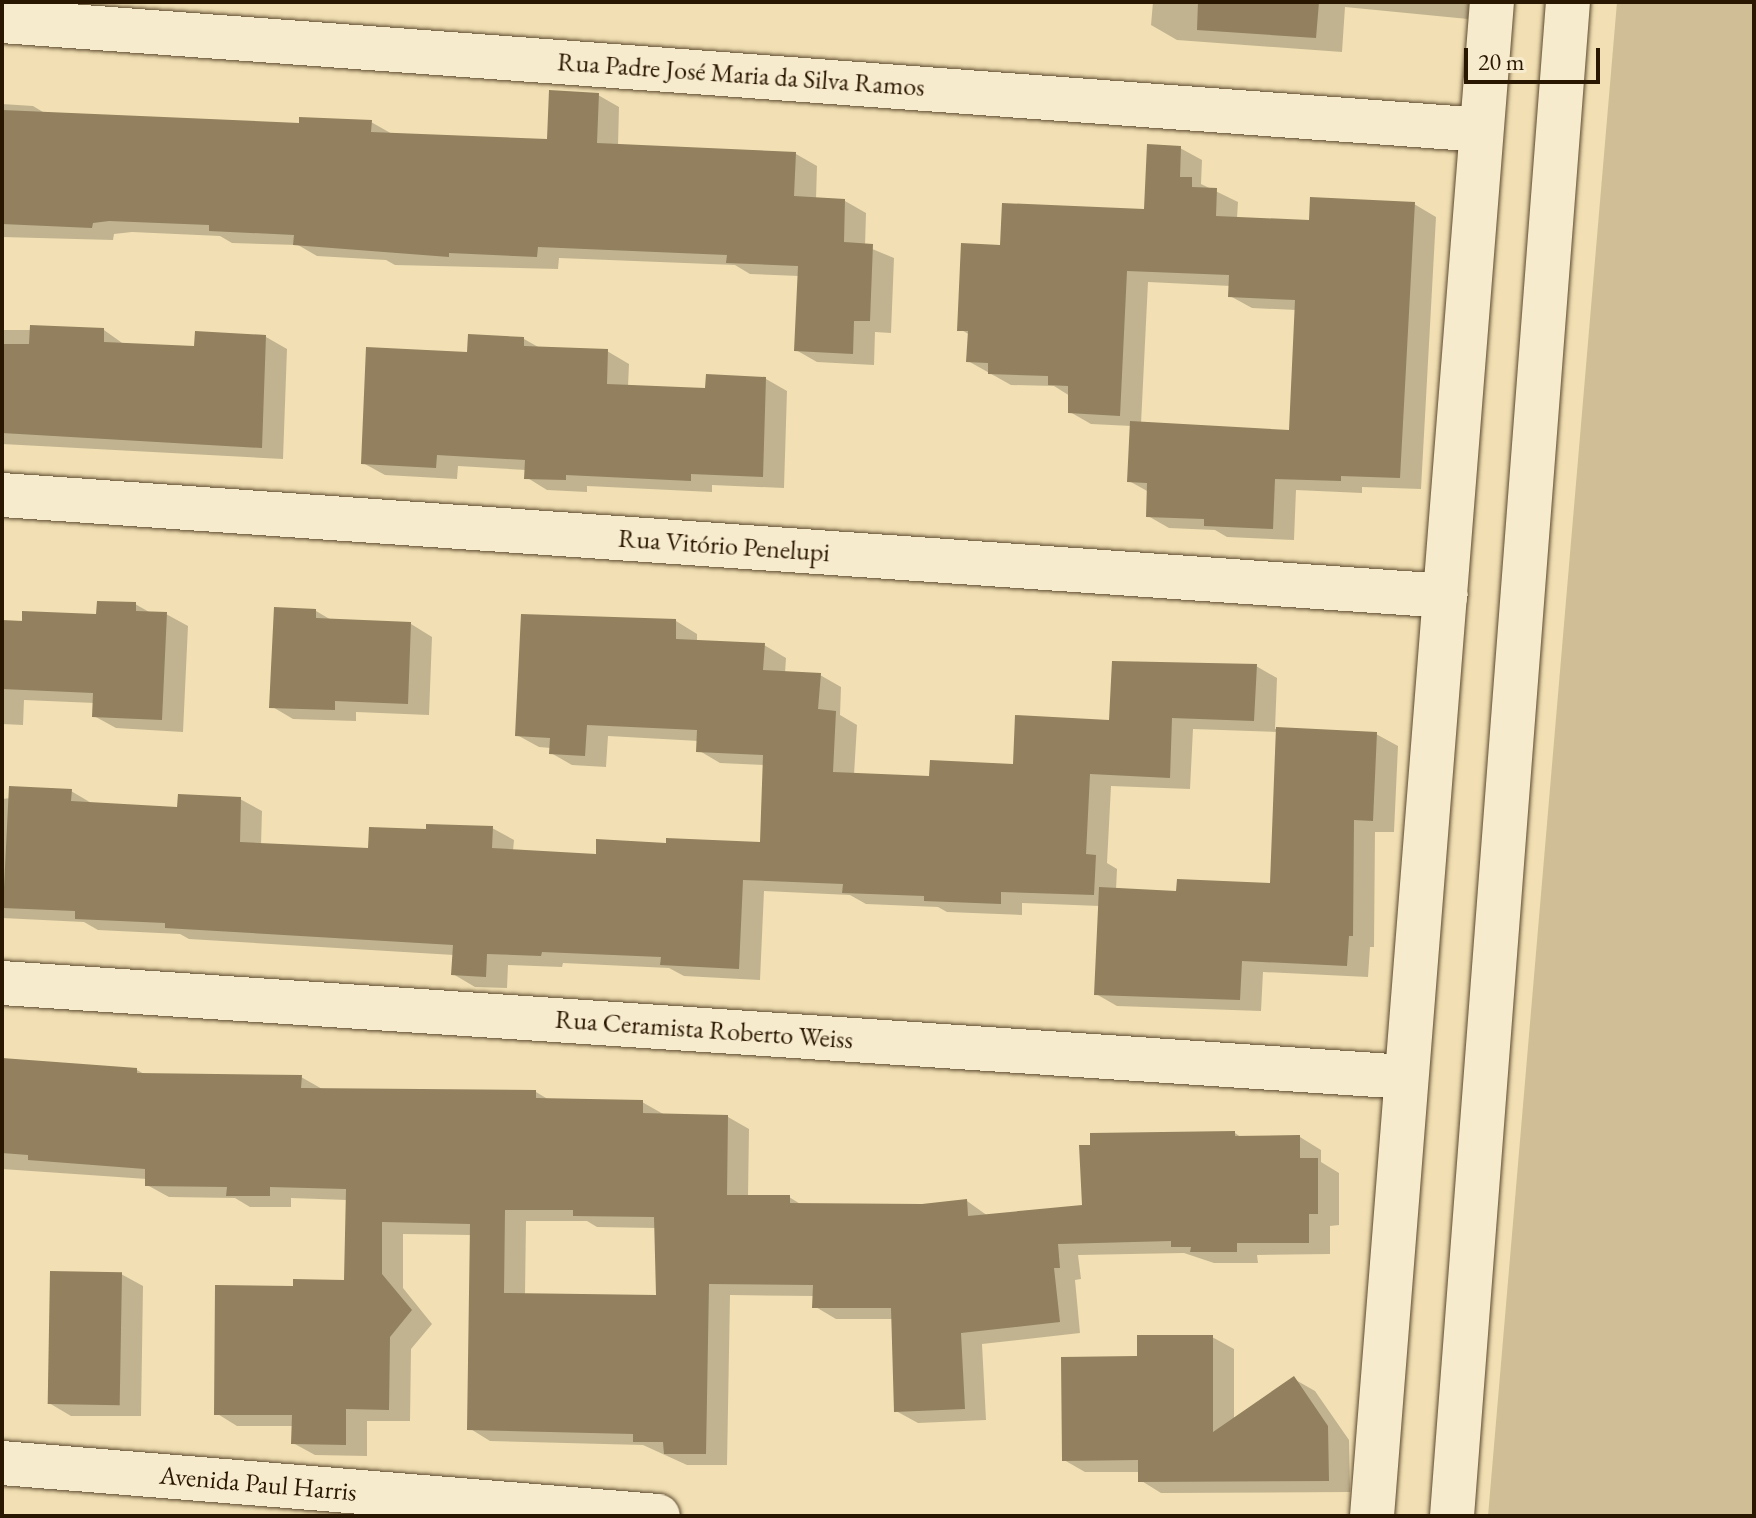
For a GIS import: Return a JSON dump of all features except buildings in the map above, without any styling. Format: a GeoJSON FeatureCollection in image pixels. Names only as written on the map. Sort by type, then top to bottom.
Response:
{"type":"FeatureCollection","features":[{"type":"Feature","properties":{"kind":"street"},"geometry":{"type":"LineString","coordinates":[[1372,1516],[1492,2]]}},
{"type":"Feature","properties":{"kind":"street"},"geometry":{"type":"LineString","coordinates":[[1452,1516],[1568,2]]}},
{"type":"Feature","properties":{"kind":"street","name":"Rua Padre José Maria da Silva Ramos"},"geometry":{"type":"LineString","coordinates":[[2,21],[1481,130]]}},
{"type":"Feature","properties":{"kind":"street","name":"Rua Vitório Penelupi"},"geometry":{"type":"LineString","coordinates":[[2,495],[1445,596]]}},
{"type":"Feature","properties":{"kind":"street","name":"Rua Ceramista Roberto Weiss"},"geometry":{"type":"LineString","coordinates":[[2,983],[1406,1077]]}},
{"type":"Feature","properties":{"kind":"street","name":"Avenida Paul Harris"},"geometry":{"type":"LineString","coordinates":[[2,1463],[502,1510],[658,1516]]}},
{"type":"Feature","properties":{"kind":"shaded area"},"geometry":{"type":"Polygon","coordinates":[[[1617,2],[1754,2],[1754,1516],[1488,1516],[1617,2]]]}}]}
